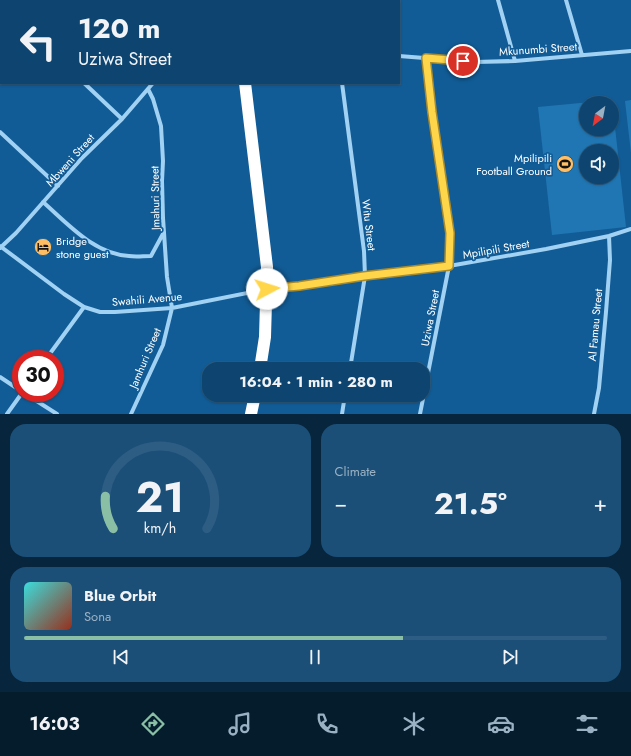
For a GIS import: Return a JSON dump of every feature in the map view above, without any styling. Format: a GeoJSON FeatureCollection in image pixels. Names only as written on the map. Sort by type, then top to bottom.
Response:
{"type":"FeatureCollection","features":[{"type":"Feature","properties":{"kind":"highway"},"geometry":{"type":"LineString","coordinates":[[245,84],[266,267],[267,289],[265,337],[261,362]]}},
{"type":"Feature","properties":{"kind":"highway"},"geometry":{"type":"LineString","coordinates":[[251,414],[254,402]]}},
{"type":"Feature","properties":{"kind":"street"},"geometry":{"type":"LineString","coordinates":[[498,0],[515,61]]}},
{"type":"Feature","properties":{"kind":"street"},"geometry":{"type":"LineString","coordinates":[[566,0],[582,55]]}},
{"type":"Feature","properties":{"kind":"street","name":"Mkunumbi Street"},"geometry":{"type":"LineString","coordinates":[[400,56],[475,62],[515,61],[631,51]]}},
{"type":"Feature","properties":{"kind":"street","name":"Uziwa Street"},"geometry":{"type":"LineString","coordinates":[[420,414],[449,266],[450,233],[432,112],[426,58]]}},
{"type":"Feature","properties":{"kind":"street"},"geometry":{"type":"LineString","coordinates":[[85,84],[122,118]]}},
{"type":"Feature","properties":{"kind":"street","name":"Mbweni Street"},"geometry":{"type":"LineString","coordinates":[[0,247],[16,233],[82,158],[122,118],[152,84]]}},
{"type":"Feature","properties":{"kind":"street","name":"Witu Street"},"geometry":{"type":"LineString","coordinates":[[342,84],[362,238],[364,276],[351,362]]}},
{"type":"Feature","properties":{"kind":"street","name":"Jmahuri Street"},"geometry":{"type":"LineString","coordinates":[[148,89],[153,99],[161,126],[163,144],[162,180],[164,231],[167,277],[172,308]]}},
{"type":"Feature","properties":{"kind":"street"},"geometry":{"type":"LineString","coordinates":[[0,132],[58,186]]}},
{"type":"Feature","properties":{"kind":"street"},"geometry":{"type":"LineString","coordinates":[[43,202],[83,237],[96,246],[115,254],[128,256],[151,256],[164,231]]}},
{"type":"Feature","properties":{"kind":"street","name":"Mpilipili Street"},"geometry":{"type":"LineString","coordinates":[[267,289],[449,266],[546,249],[609,236],[631,229]]}},
{"type":"Feature","properties":{"kind":"street","name":"Al Famau Street"},"geometry":{"type":"LineString","coordinates":[[594,414],[599,388],[606,312],[610,260],[609,236]]}},
{"type":"Feature","properties":{"kind":"street","name":"Swahili Avenue"},"geometry":{"type":"LineString","coordinates":[[0,247],[84,307],[100,312],[172,308],[267,289]]}},
{"type":"Feature","properties":{"kind":"street"},"geometry":{"type":"LineString","coordinates":[[53,350],[84,307]]}},
{"type":"Feature","properties":{"kind":"street","name":"Jamhuri Street"},"geometry":{"type":"LineString","coordinates":[[130,414],[163,345],[172,308]]}},
{"type":"Feature","properties":{"kind":"street"},"geometry":{"type":"LineString","coordinates":[[0,377],[12,385]]}},
{"type":"Feature","properties":{"kind":"street"},"geometry":{"type":"LineString","coordinates":[[7,414],[15,402]]}},
{"type":"Feature","properties":{"kind":"street"},"geometry":{"type":"LineString","coordinates":[[38,402],[57,414]]}},
{"type":"Feature","properties":{"kind":"street"},"geometry":{"type":"LineString","coordinates":[[342,414],[345,402]]}},
{"type":"Feature","properties":{"kind":"shaded area"},"geometry":{"type":"Polygon","coordinates":[[[631,100],[631,153],[625,101],[631,100]]]}},
{"type":"Feature","properties":{"kind":"shaded area","name":"Mpilipili Football Ground"},"geometry":{"type":"Polygon","coordinates":[[[579,103],[579,136],[616,136],[617,144],[579,144],[579,184],[619,184],[619,164],[626,227],[552,235],[538,107],[579,103]]]}},
{"type":"Feature","properties":{"kind":"place","name":"Mpilipili Football Ground"},"geometry":{"type":"Point","coordinates":[565,164]}},
{"type":"Feature","properties":{"kind":"place","name":"Bridge stone guest"},"geometry":{"type":"Point","coordinates":[43,247]}},
{"type":"Feature","properties":{"kind":"route"},"geometry":{"type":"LineString","coordinates":[[267,289],[449,266],[450,233],[440,157],[432,112],[426,58],[463,61]]}}]}
